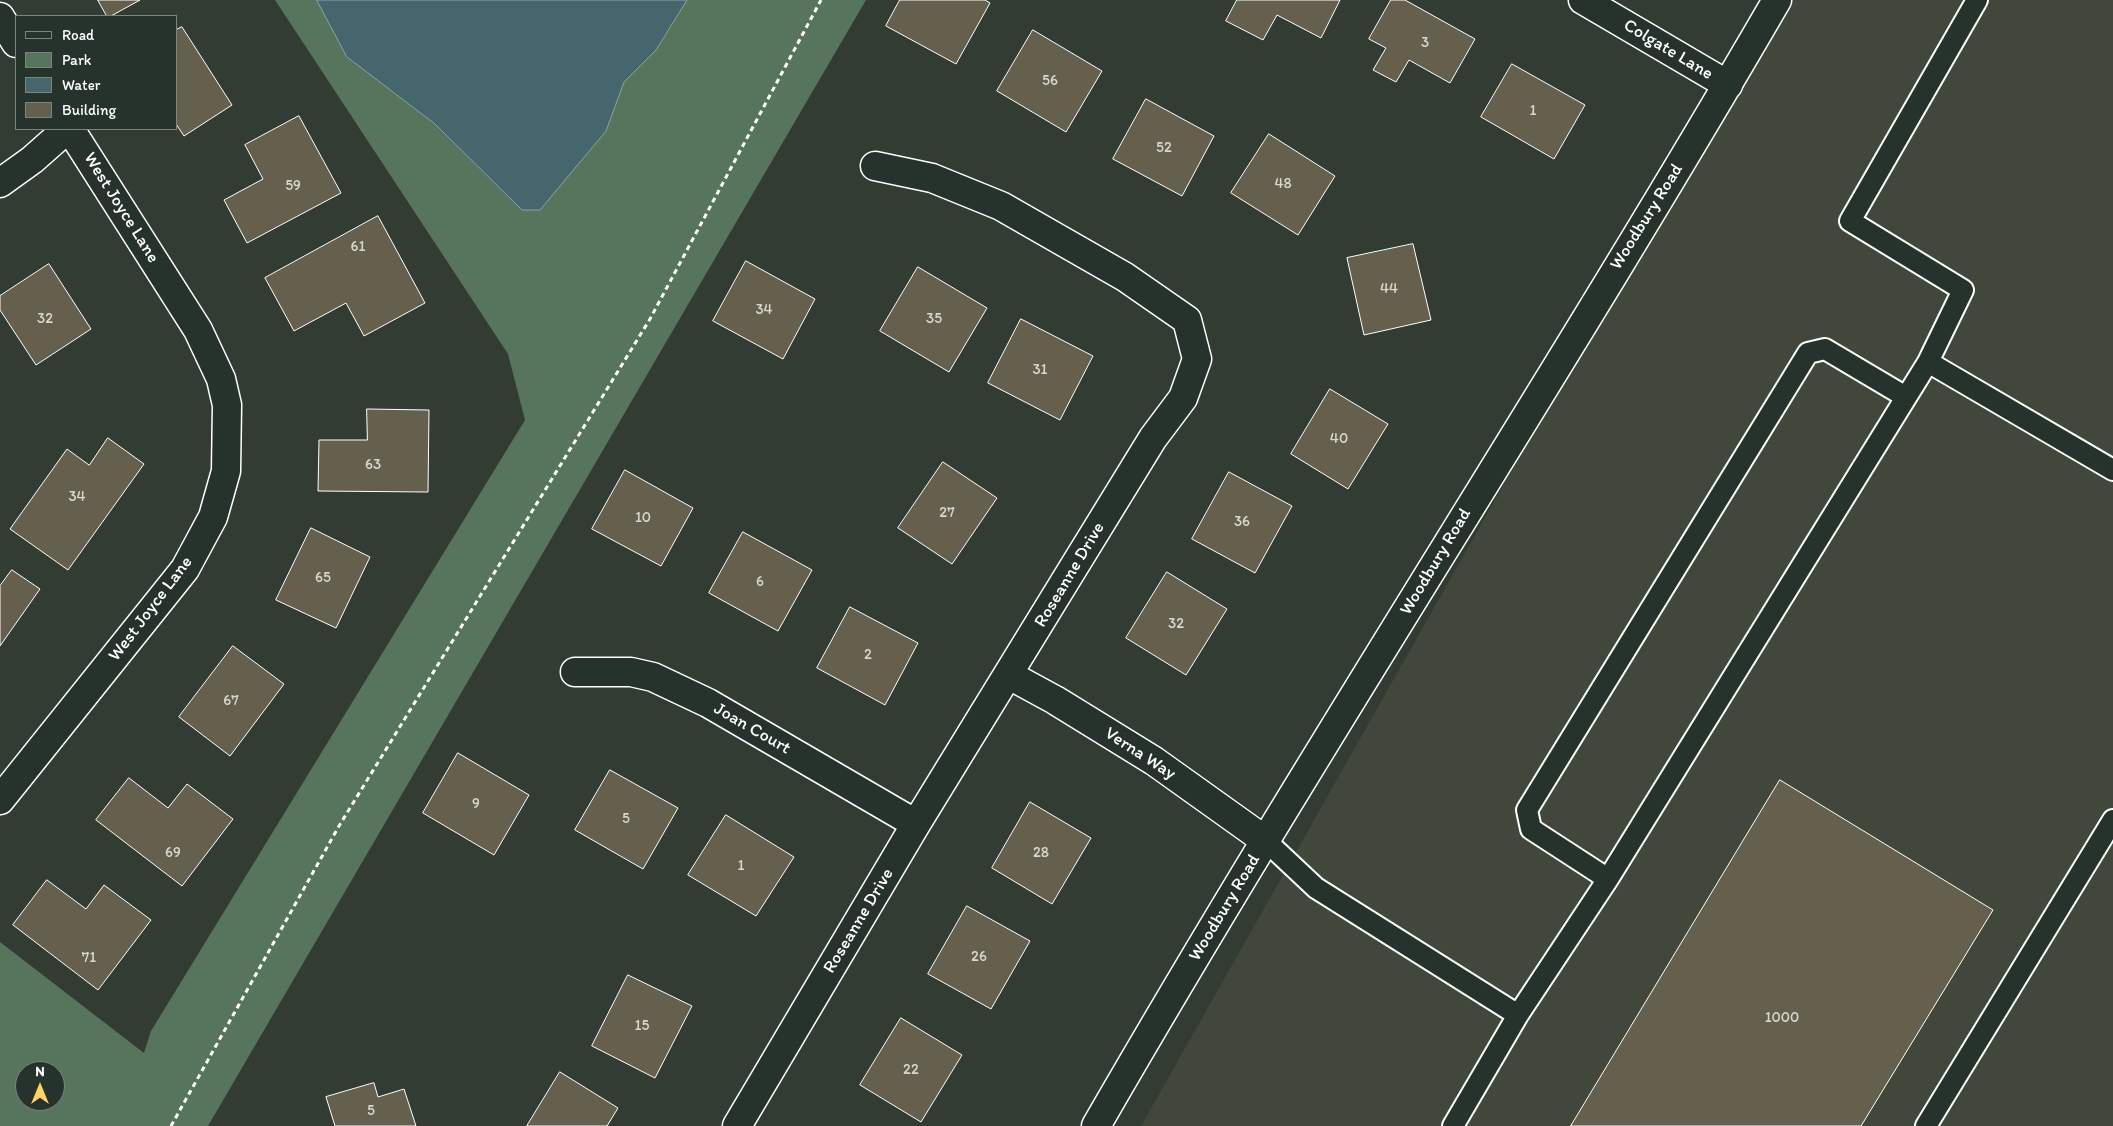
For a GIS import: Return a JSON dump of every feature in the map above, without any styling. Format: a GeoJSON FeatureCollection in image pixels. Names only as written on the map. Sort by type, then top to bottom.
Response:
{"type":"FeatureCollection","features":[{"type":"Feature","properties":{"kind":"street","name":"Colgate Lane"},"geometry":{"type":"LineString","coordinates":[[1583,0],[1728,85]]}},
{"type":"Feature","properties":{"kind":"street","name":"Woodbury Road"},"geometry":{"type":"LineString","coordinates":[[1096,1126],[1266,840],[1728,85],[1777,0]]}},
{"type":"Feature","properties":{"kind":"street"},"geometry":{"type":"LineString","coordinates":[[0,17],[15,41]]}},
{"type":"Feature","properties":{"kind":"street"},"geometry":{"type":"LineString","coordinates":[[0,183],[32,160],[68,130]]}},
{"type":"Feature","properties":{"kind":"street","name":"West Joyce Lane"},"geometry":{"type":"LineString","coordinates":[[0,800],[185,569],[213,517],[226,471],[227,405],[220,379],[198,330],[70,130]]}},
{"type":"Feature","properties":{"kind":"street","name":"Roseanne Drive"},"geometry":{"type":"LineString","coordinates":[[737,1126],[916,824],[1153,438],[1183,398],[1197,360],[1187,320],[1125,277],[1001,206],[932,178],[875,166]]}},
{"type":"Feature","properties":{"kind":"street","name":"Joan Court"},"geometry":{"type":"LineString","coordinates":[[575,672],[631,672],[653,677],[708,703],[916,824]]}},
{"type":"Feature","properties":{"kind":"street","name":"Verna Way"},"geometry":{"type":"LineString","coordinates":[[1009,675],[1055,700],[1154,761],[1266,840]]}},
{"type":"Feature","properties":{"kind":"lane"},"geometry":{"type":"LineString","coordinates":[[1452,1126],[1518,1015],[1608,879],[1928,362],[1963,290],[1850,220],[1977,0]]}},
{"type":"Feature","properties":{"kind":"lane"},"geometry":{"type":"LineString","coordinates":[[1608,879],[1531,829],[1528,810],[1808,353],[1825,349],[1906,397]]}},
{"type":"Feature","properties":{"kind":"lane"},"geometry":{"type":"LineString","coordinates":[[1928,362],[2113,470]]}},
{"type":"Feature","properties":{"kind":"lane"},"geometry":{"type":"LineString","coordinates":[[1926,1126],[2113,820]]}},
{"type":"Feature","properties":{"kind":"lane"},"geometry":{"type":"LineString","coordinates":[[1266,840],[1316,888],[1518,1015]]}},
{"type":"Feature","properties":{"kind":"path"},"geometry":{"type":"LineString","coordinates":[[171,1126],[339,826],[650,319],[821,0]]}},
{"type":"Feature","properties":{"kind":"shaded area"},"geometry":{"type":"Polygon","coordinates":[[[1784,0],[2113,0],[2113,1126],[1141,1126],[1625,270],[1784,0]]]}},
{"type":"Feature","properties":{"kind":"green space"},"geometry":{"type":"Polygon","coordinates":[[[275,0],[317,0],[347,57],[435,124],[522,210],[578,163],[606,131],[624,82],[656,50],[687,0],[866,0],[208,1126],[0,1126],[0,942],[144,1053],[151,1031],[525,420],[508,354],[275,0]]]}},
{"type":"Feature","properties":{"kind":"water"},"geometry":{"type":"Polygon","coordinates":[[[317,0],[687,0],[656,50],[624,82],[606,131],[540,210],[522,210],[435,124],[347,57],[317,0]]]}},
{"type":"Feature","properties":{"kind":"building"},"geometry":{"type":"Polygon","coordinates":[[[98,0],[140,0],[113,15],[106,15],[98,0]]]}},
{"type":"Feature","properties":{"kind":"building"},"geometry":{"type":"Polygon","coordinates":[[[900,0],[985,0],[990,3],[956,64],[886,26],[900,0]]]}},
{"type":"Feature","properties":{"kind":"building"},"geometry":{"type":"Polygon","coordinates":[[[1237,0],[1340,0],[1321,38],[1277,15],[1263,40],[1226,21],[1237,0]]]}},
{"type":"Feature","properties":{"kind":"building"},"geometry":{"type":"Polygon","coordinates":[[[1391,0],[1405,0],[1475,39],[1450,83],[1409,60],[1396,82],[1373,70],[1386,48],[1369,39],[1391,0]]]}},
{"type":"Feature","properties":{"kind":"building"},"geometry":{"type":"Polygon","coordinates":[[[182,27],[232,105],[184,136],[178,127],[178,29],[182,27]]]}},
{"type":"Feature","properties":{"kind":"building"},"geometry":{"type":"Polygon","coordinates":[[[1033,30],[1102,71],[1066,132],[997,91],[1033,30]]]}},
{"type":"Feature","properties":{"kind":"building"},"geometry":{"type":"Polygon","coordinates":[[[1512,64],[1585,105],[1554,159],[1481,117],[1512,64]]]}},
{"type":"Feature","properties":{"kind":"building"},"geometry":{"type":"Polygon","coordinates":[[[1146,99],[1214,136],[1182,196],[1113,159],[1146,99]]]}},
{"type":"Feature","properties":{"kind":"building"},"geometry":{"type":"Polygon","coordinates":[[[299,116],[341,193],[247,243],[224,200],[263,179],[245,145],[299,116]]]}},
{"type":"Feature","properties":{"kind":"building"},"geometry":{"type":"Polygon","coordinates":[[[1269,134],[1335,176],[1298,235],[1231,193],[1269,134]]]}},
{"type":"Feature","properties":{"kind":"building"},"geometry":{"type":"Polygon","coordinates":[[[378,216],[425,303],[364,336],[346,303],[294,331],[265,278],[378,216]]]}},
{"type":"Feature","properties":{"kind":"building"},"geometry":{"type":"Polygon","coordinates":[[[1413,244],[1431,320],[1364,335],[1347,258],[1413,244]]]}},
{"type":"Feature","properties":{"kind":"building"},"geometry":{"type":"Polygon","coordinates":[[[746,261],[815,299],[783,359],[713,321],[746,261]]]}},
{"type":"Feature","properties":{"kind":"building"},"geometry":{"type":"Polygon","coordinates":[[[49,264],[91,329],[36,365],[0,310],[0,296],[49,264]]]}},
{"type":"Feature","properties":{"kind":"building"},"geometry":{"type":"Polygon","coordinates":[[[918,267],[987,308],[949,372],[880,331],[918,267]]]}},
{"type":"Feature","properties":{"kind":"building"},"geometry":{"type":"Polygon","coordinates":[[[1021,319],[1093,356],[1060,420],[988,383],[1021,319]]]}},
{"type":"Feature","properties":{"kind":"building"},"geometry":{"type":"Polygon","coordinates":[[[1330,389],[1388,424],[1348,489],[1291,454],[1330,389]]]}},
{"type":"Feature","properties":{"kind":"building"},"geometry":{"type":"Polygon","coordinates":[[[367,409],[429,410],[428,492],[318,491],[319,440],[367,440],[367,409]]]}},
{"type":"Feature","properties":{"kind":"building"},"geometry":{"type":"Polygon","coordinates":[[[108,438],[144,464],[68,570],[10,529],[67,449],[89,465],[108,438]]]}},
{"type":"Feature","properties":{"kind":"building"},"geometry":{"type":"Polygon","coordinates":[[[943,462],[997,498],[952,564],[898,528],[943,462]]]}},
{"type":"Feature","properties":{"kind":"building"},"geometry":{"type":"Polygon","coordinates":[[[625,470],[693,508],[661,566],[592,529],[625,470]]]}},
{"type":"Feature","properties":{"kind":"building"},"geometry":{"type":"Polygon","coordinates":[[[1229,472],[1292,506],[1255,573],[1192,539],[1229,472]]]}},
{"type":"Feature","properties":{"kind":"building"},"geometry":{"type":"Polygon","coordinates":[[[311,528],[370,557],[336,628],[276,600],[311,528]]]}},
{"type":"Feature","properties":{"kind":"building"},"geometry":{"type":"Polygon","coordinates":[[[743,532],[812,570],[778,631],[709,593],[743,532]]]}},
{"type":"Feature","properties":{"kind":"building"},"geometry":{"type":"Polygon","coordinates":[[[12,570],[40,589],[0,646],[0,586],[12,570]]]}},
{"type":"Feature","properties":{"kind":"building"},"geometry":{"type":"Polygon","coordinates":[[[1167,572],[1227,609],[1186,675],[1126,638],[1167,572]]]}},
{"type":"Feature","properties":{"kind":"building"},"geometry":{"type":"Polygon","coordinates":[[[850,607],[918,643],[885,705],[817,668],[850,607]]]}},
{"type":"Feature","properties":{"kind":"building"},"geometry":{"type":"Polygon","coordinates":[[[233,646],[284,684],[230,756],[179,717],[233,646]]]}},
{"type":"Feature","properties":{"kind":"building"},"geometry":{"type":"Polygon","coordinates":[[[458,753],[529,795],[494,855],[423,813],[458,753]]]}},
{"type":"Feature","properties":{"kind":"building"},"geometry":{"type":"Polygon","coordinates":[[[610,770],[678,808],[643,869],[575,830],[610,770]]]}},
{"type":"Feature","properties":{"kind":"building"},"geometry":{"type":"Polygon","coordinates":[[[129,778],[168,808],[187,784],[233,819],[182,886],[96,820],[129,778]]]}},
{"type":"Feature","properties":{"kind":"building"},"geometry":{"type":"Polygon","coordinates":[[[1780,780],[1993,910],[1861,1126],[1571,1126],[1780,780]]]}},
{"type":"Feature","properties":{"kind":"building"},"geometry":{"type":"Polygon","coordinates":[[[1030,802],[1091,838],[1052,904],[992,868],[1030,802]]]}},
{"type":"Feature","properties":{"kind":"building"},"geometry":{"type":"Polygon","coordinates":[[[726,815],[794,857],[756,916],[688,875],[726,815]]]}},
{"type":"Feature","properties":{"kind":"building"},"geometry":{"type":"Polygon","coordinates":[[[47,880],[86,909],[104,885],[151,920],[98,990],[13,925],[47,880]]]}},
{"type":"Feature","properties":{"kind":"building"},"geometry":{"type":"Polygon","coordinates":[[[967,906],[1030,941],[991,1009],[928,974],[967,906]]]}},
{"type":"Feature","properties":{"kind":"building"},"geometry":{"type":"Polygon","coordinates":[[[628,975],[692,1006],[655,1078],[592,1046],[628,975]]]}},
{"type":"Feature","properties":{"kind":"building"},"geometry":{"type":"Polygon","coordinates":[[[901,1018],[962,1055],[921,1122],[860,1085],[901,1018]]]}},
{"type":"Feature","properties":{"kind":"building"},"geometry":{"type":"Polygon","coordinates":[[[560,1072],[618,1108],[607,1126],[527,1126],[560,1072]]]}},
{"type":"Feature","properties":{"kind":"building"},"geometry":{"type":"Polygon","coordinates":[[[374,1083],[378,1097],[404,1089],[416,1126],[335,1126],[326,1097],[374,1083]]]}}]}
